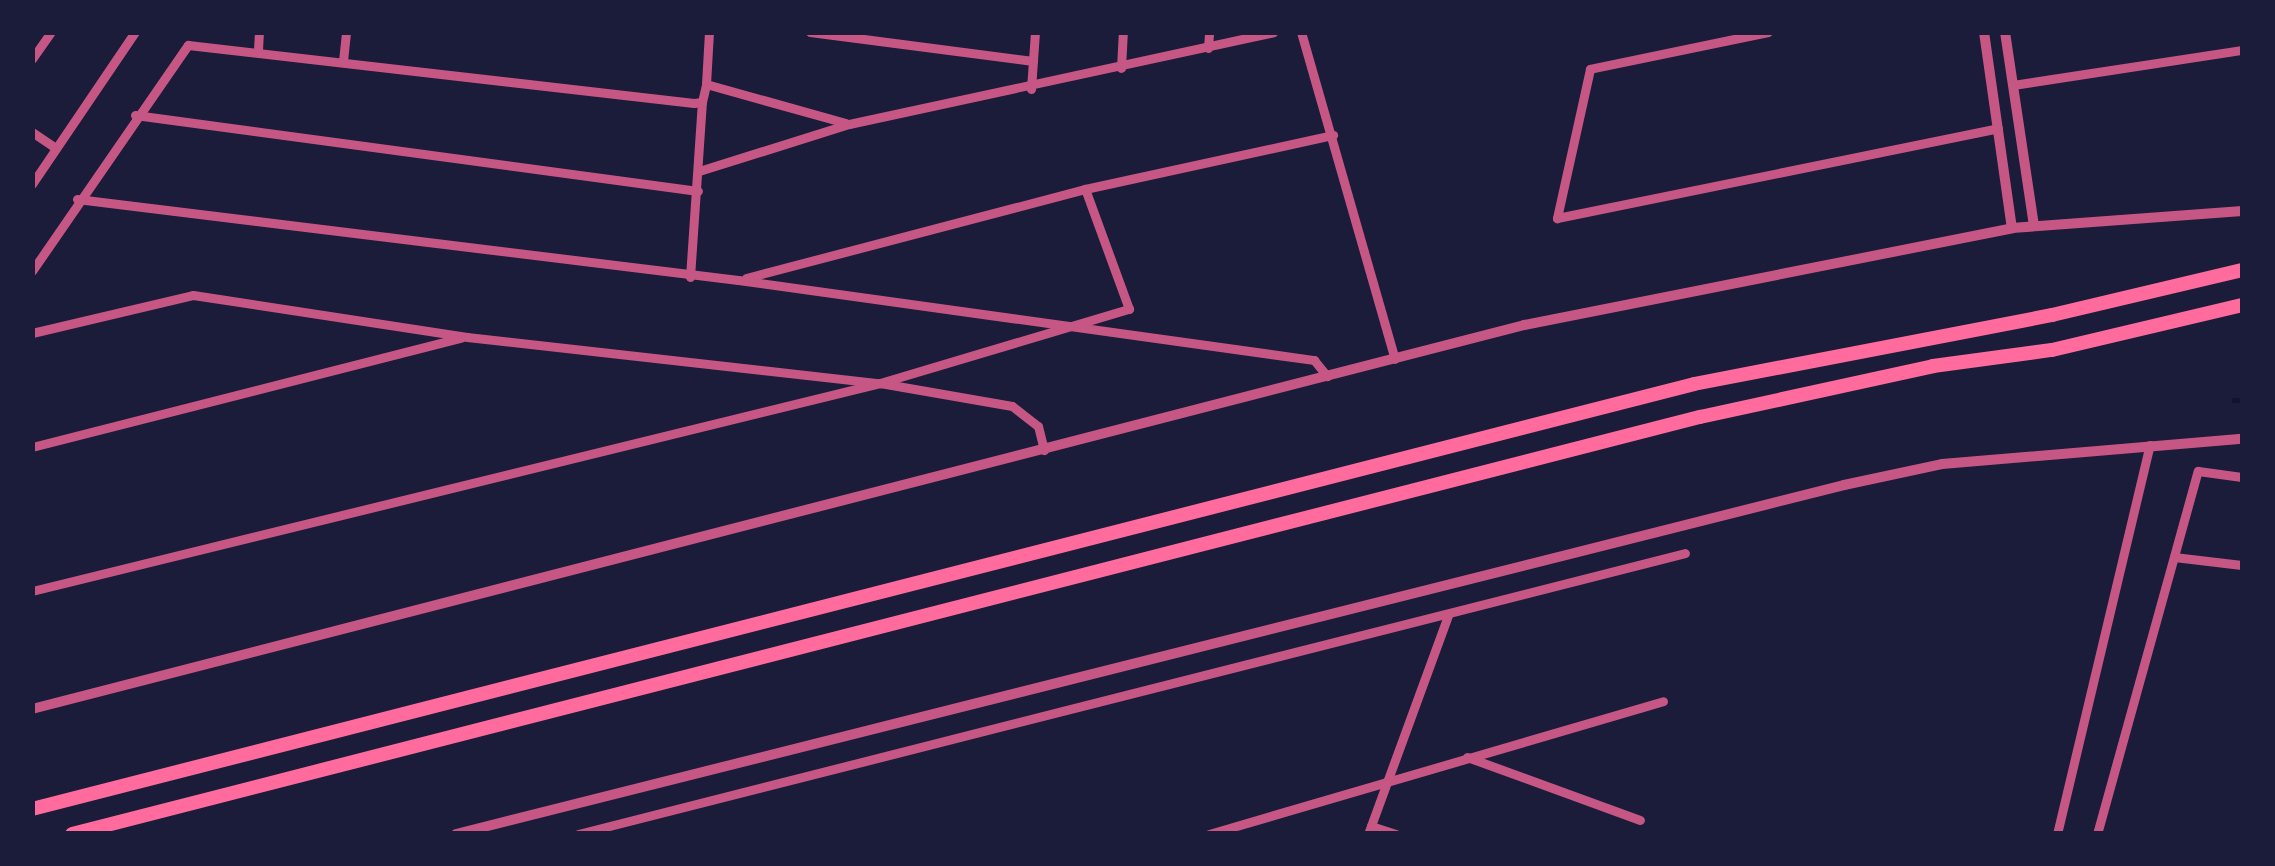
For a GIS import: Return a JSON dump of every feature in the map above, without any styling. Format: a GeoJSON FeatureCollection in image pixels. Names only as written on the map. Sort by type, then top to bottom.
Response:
{"type":"FeatureCollection","features":[{"type":"Feature","properties":{"kind":"highway"},"geometry":{"type":"LineString","coordinates":[[32,809],[1610,409],[1694,384],[2242,270]]}},
{"type":"Feature","properties":{"kind":"highway"},"geometry":{"type":"LineString","coordinates":[[72,834],[1254,536],[1622,436],[2242,305]]}},
{"type":"Feature","properties":{"kind":"street"},"geometry":{"type":"LineString","coordinates":[[32,59],[51,32]]}},
{"type":"Feature","properties":{"kind":"street"},"geometry":{"type":"LineString","coordinates":[[32,184],[135,32]]}},
{"type":"Feature","properties":{"kind":"street"},"geometry":{"type":"LineString","coordinates":[[258,50],[259,32]]}},
{"type":"Feature","properties":{"kind":"street"},"geometry":{"type":"LineString","coordinates":[[344,61],[346,32]]}},
{"type":"Feature","properties":{"kind":"street"},"geometry":{"type":"LineString","coordinates":[[690,278],[708,32]]}},
{"type":"Feature","properties":{"kind":"street"},"geometry":{"type":"LineString","coordinates":[[810,32],[1033,62]]}},
{"type":"Feature","properties":{"kind":"street"},"geometry":{"type":"LineString","coordinates":[[1031,89],[1035,32]]}},
{"type":"Feature","properties":{"kind":"street"},"geometry":{"type":"LineString","coordinates":[[1121,68],[1123,32]]}},
{"type":"Feature","properties":{"kind":"street"},"geometry":{"type":"LineString","coordinates":[[1208,48],[1209,32]]}},
{"type":"Feature","properties":{"kind":"street"},"geometry":{"type":"LineString","coordinates":[[700,171],[849,124],[1031,89],[1273,32]]}},
{"type":"Feature","properties":{"kind":"street"},"geometry":{"type":"LineString","coordinates":[[1301,32],[1395,359]]}},
{"type":"Feature","properties":{"kind":"street"},"geometry":{"type":"LineString","coordinates":[[1768,32],[1590,69],[1557,218],[1998,128]]}},
{"type":"Feature","properties":{"kind":"street"},"geometry":{"type":"LineString","coordinates":[[1984,32],[2012,228]]}},
{"type":"Feature","properties":{"kind":"street"},"geometry":{"type":"LineString","coordinates":[[2005,32],[2034,226]]}},
{"type":"Feature","properties":{"kind":"street"},"geometry":{"type":"LineString","coordinates":[[32,271],[76,199],[188,45],[702,102]]}},
{"type":"Feature","properties":{"kind":"street"},"geometry":{"type":"LineString","coordinates":[[2013,85],[2242,50]]}},
{"type":"Feature","properties":{"kind":"street"},"geometry":{"type":"LineString","coordinates":[[706,84],[849,124]]}},
{"type":"Feature","properties":{"kind":"street"},"geometry":{"type":"LineString","coordinates":[[135,114],[698,191]]}},
{"type":"Feature","properties":{"kind":"street"},"geometry":{"type":"LineString","coordinates":[[32,132],[56,148]]}},
{"type":"Feature","properties":{"kind":"street"},"geometry":{"type":"LineString","coordinates":[[738,280],[1086,189],[1333,135]]}},
{"type":"Feature","properties":{"kind":"street"},"geometry":{"type":"LineString","coordinates":[[32,591],[880,383],[1074,329],[1129,309],[1086,189]]}},
{"type":"Feature","properties":{"kind":"street"},"geometry":{"type":"LineString","coordinates":[[76,199],[690,278],[738,280],[1314,360],[1328,376]]}},
{"type":"Feature","properties":{"kind":"street"},"geometry":{"type":"LineString","coordinates":[[32,709],[1524,325],[2012,228],[2242,210]]}},
{"type":"Feature","properties":{"kind":"street"},"geometry":{"type":"LineString","coordinates":[[32,333],[193,294],[467,337],[880,383],[1012,406],[1038,426],[1044,450]]}},
{"type":"Feature","properties":{"kind":"street"},"geometry":{"type":"LineString","coordinates":[[32,447],[467,337]]}},
{"type":"Feature","properties":{"kind":"street"},"geometry":{"type":"LineString","coordinates":[[456,834],[1942,464],[2242,439]]}},
{"type":"Feature","properties":{"kind":"street"},"geometry":{"type":"LineString","coordinates":[[2058,834],[2150,445]]}},
{"type":"Feature","properties":{"kind":"street"},"geometry":{"type":"LineString","coordinates":[[2097,834],[2198,471],[2242,477]]}},
{"type":"Feature","properties":{"kind":"street"},"geometry":{"type":"LineString","coordinates":[[578,834],[1684,553]]}},
{"type":"Feature","properties":{"kind":"street"},"geometry":{"type":"LineString","coordinates":[[2174,557],[2242,565]]}},
{"type":"Feature","properties":{"kind":"street"},"geometry":{"type":"LineString","coordinates":[[1396,834],[1369,829],[1448,615]]}},
{"type":"Feature","properties":{"kind":"street"},"geometry":{"type":"LineString","coordinates":[[1210,834],[1391,776],[1662,701]]}},
{"type":"Feature","properties":{"kind":"street"},"geometry":{"type":"LineString","coordinates":[[1464,756],[1640,820]]}},
{"type":"Feature","properties":{"kind":"waterway"},"geometry":{"type":"LineString","coordinates":[[2234,400],[2242,400]]}}]}
